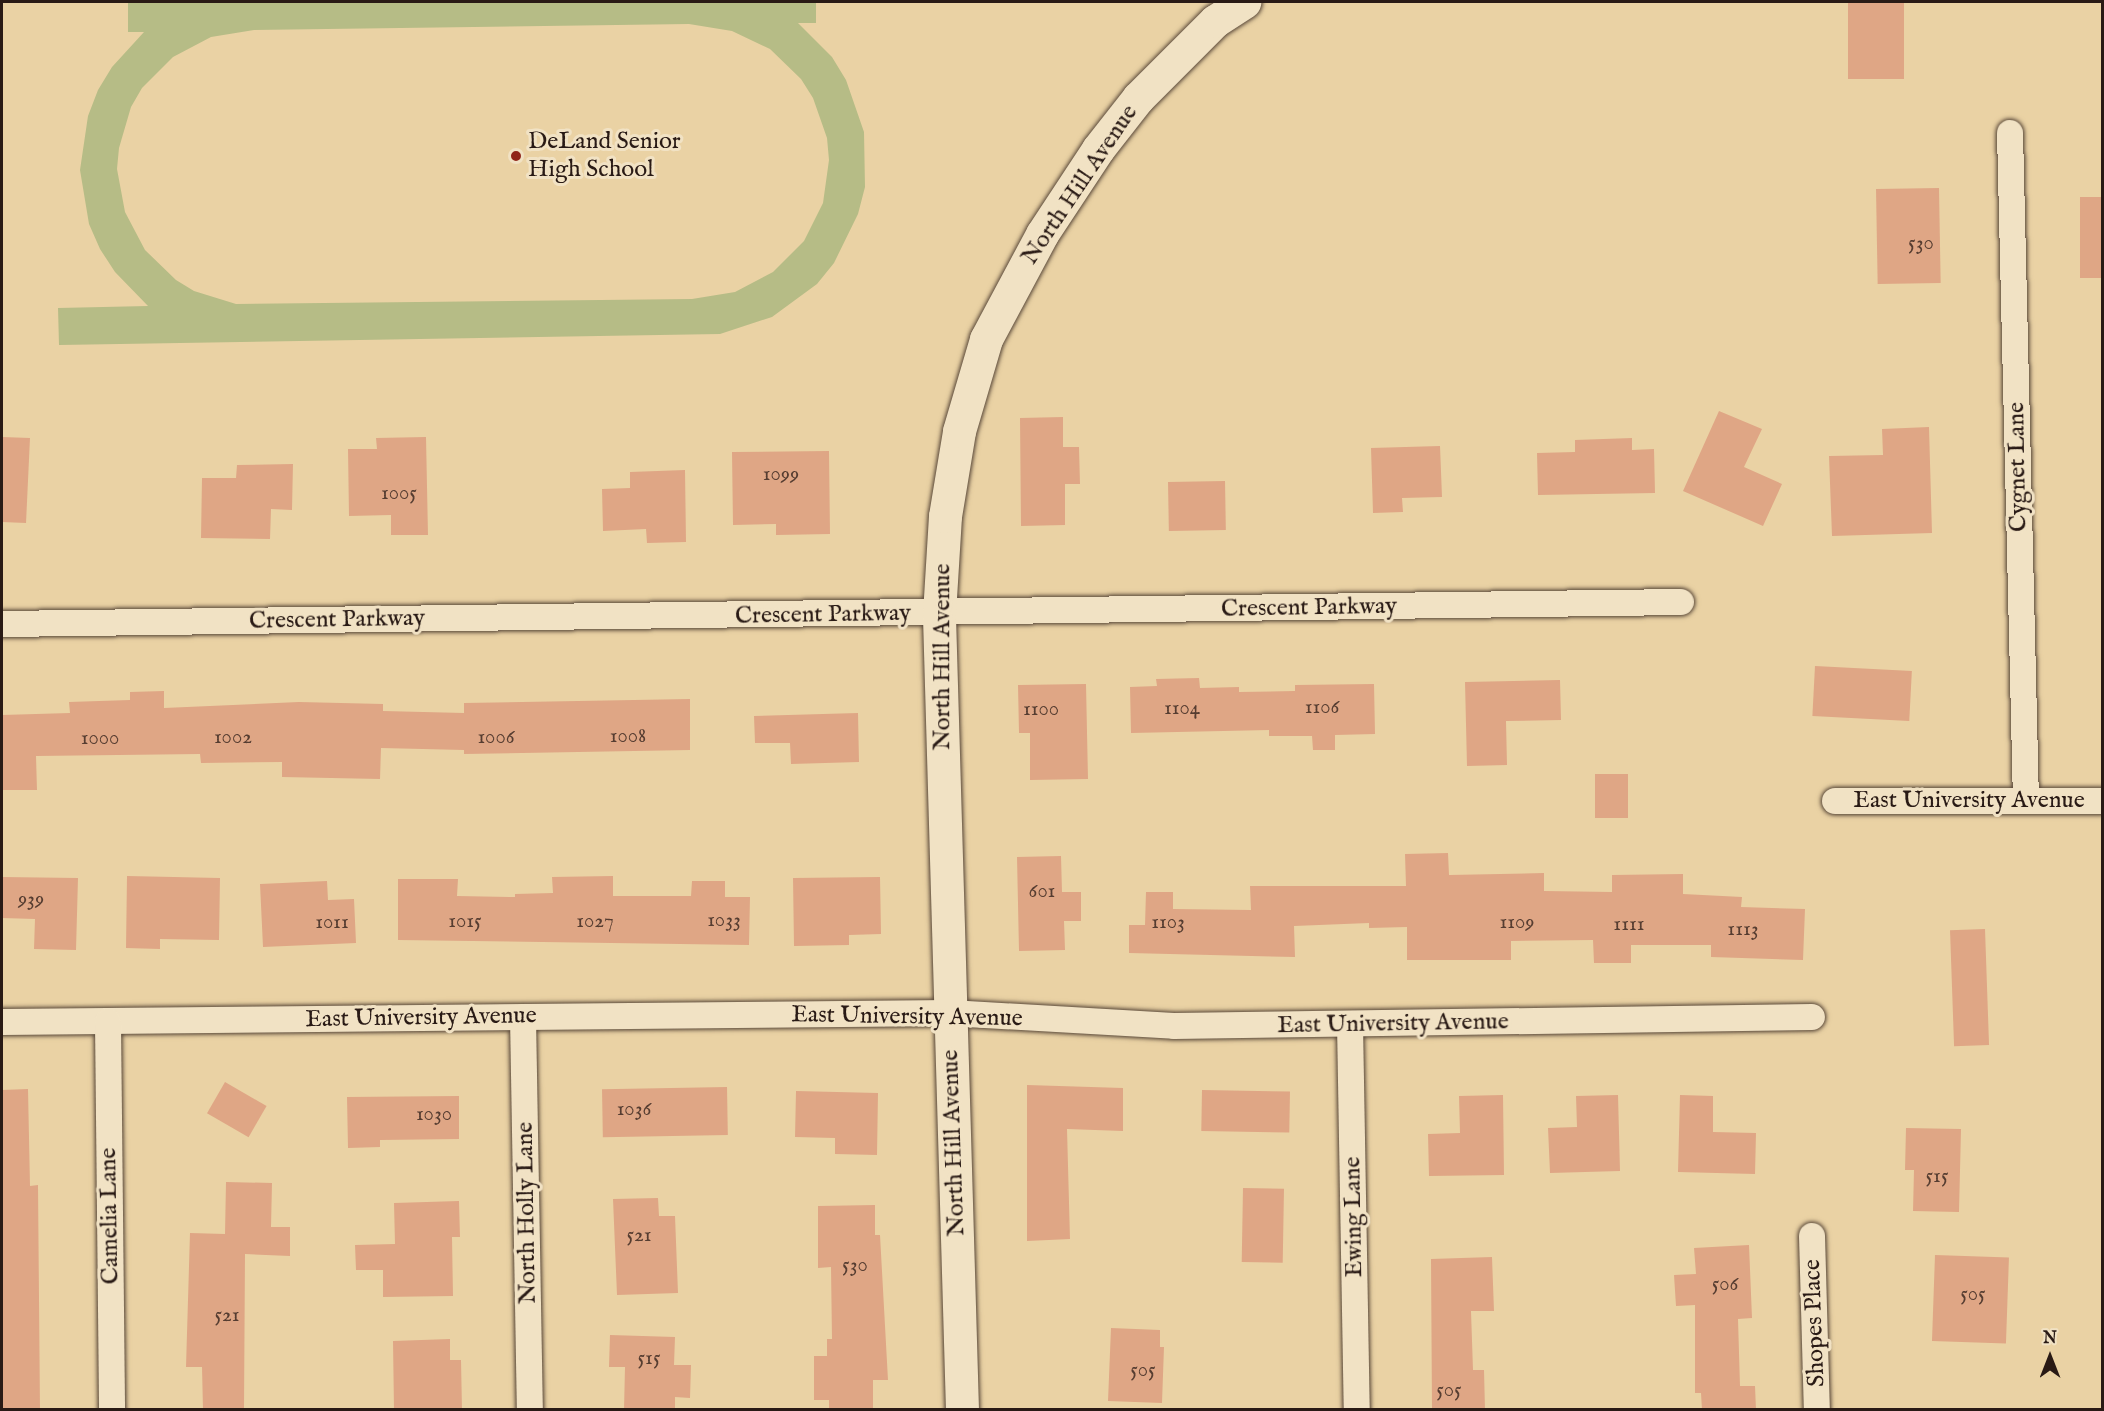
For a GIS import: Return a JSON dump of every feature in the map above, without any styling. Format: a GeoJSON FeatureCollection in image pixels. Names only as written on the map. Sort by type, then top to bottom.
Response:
{"type":"FeatureCollection","features":[{"type":"Feature","properties":{"kind":"street","name":"North Hill Avenue"},"geometry":{"type":"LineString","coordinates":[[962,1410],[939,614],[945,516],[958,431],[986,339],[1042,234],[1098,149],[1138,98],[1215,21],[1244,2]]}},
{"type":"Feature","properties":{"kind":"street","name":"Cygnet Lane"},"geometry":{"type":"LineString","coordinates":[[2010,133],[2026,801]]}},
{"type":"Feature","properties":{"kind":"street","name":"Crescent Parkway"},"geometry":{"type":"LineString","coordinates":[[2,624],[939,614],[1681,602]]}},
{"type":"Feature","properties":{"kind":"street","name":"East University Avenue"},"geometry":{"type":"LineString","coordinates":[[1835,801],[2103,801]]}},
{"type":"Feature","properties":{"kind":"street","name":"East University Avenue"},"geometry":{"type":"LineString","coordinates":[[2,1022],[950,1013],[1174,1026],[1812,1017]]}},
{"type":"Feature","properties":{"kind":"street","name":"North Holly Lane"},"geometry":{"type":"LineString","coordinates":[[523,1017],[530,1410]]}},
{"type":"Feature","properties":{"kind":"street","name":"Camelia Lane"},"geometry":{"type":"LineString","coordinates":[[108,1022],[112,1410]]}},
{"type":"Feature","properties":{"kind":"street","name":"Ewing Lane"},"geometry":{"type":"LineString","coordinates":[[1350,1024],[1358,1410]]}},
{"type":"Feature","properties":{"kind":"street","name":"Shopes Place"},"geometry":{"type":"LineString","coordinates":[[1812,1236],[1817,1410]]}},
{"type":"Feature","properties":{"kind":"green space"},"geometry":{"type":"Polygon","coordinates":[[[128,2],[816,2],[816,23],[798,23],[832,57],[846,80],[864,132],[865,187],[858,214],[834,263],[817,284],[772,317],[720,334],[59,345],[58,308],[148,306],[115,272],[100,249],[89,224],[80,170],[88,116],[98,90],[112,67],[144,32],[128,32],[128,2]],[[689,24],[254,30],[211,37],[173,57],[142,88],[131,107],[119,148],[117,169],[125,212],[145,250],[176,280],[194,291],[236,304],[692,299],[735,292],[773,272],[804,241],[823,203],[829,160],[827,138],[813,98],[801,79],[770,49],[732,31],[689,24]]]}},
{"type":"Feature","properties":{"kind":"building"},"geometry":{"type":"Polygon","coordinates":[[[1848,2],[1904,2],[1904,79],[1848,79],[1848,2]]]}},
{"type":"Feature","properties":{"kind":"building"},"geometry":{"type":"Polygon","coordinates":[[[1939,188],[1941,283],[1878,284],[1876,189],[1939,188]]]}},
{"type":"Feature","properties":{"kind":"building"},"geometry":{"type":"Polygon","coordinates":[[[2080,197],[2102,197],[2102,278],[2080,278],[2080,197]]]}},
{"type":"Feature","properties":{"kind":"building"},"geometry":{"type":"Polygon","coordinates":[[[1719,411],[1762,429],[1744,467],[1782,484],[1763,526],[1683,491],[1719,411]]]}},
{"type":"Feature","properties":{"kind":"building"},"geometry":{"type":"Polygon","coordinates":[[[1063,417],[1063,447],[1079,447],[1080,484],[1065,484],[1065,525],[1021,526],[1020,418],[1063,417]]]}},
{"type":"Feature","properties":{"kind":"building"},"geometry":{"type":"Polygon","coordinates":[[[1929,427],[1932,533],[1832,536],[1829,456],[1883,455],[1882,429],[1929,427]]]}},
{"type":"Feature","properties":{"kind":"building"},"geometry":{"type":"Polygon","coordinates":[[[2,437],[30,438],[26,523],[2,522],[2,437]]]}},
{"type":"Feature","properties":{"kind":"building"},"geometry":{"type":"Polygon","coordinates":[[[426,437],[428,535],[391,535],[391,515],[349,516],[348,449],[377,449],[376,438],[426,437]]]}},
{"type":"Feature","properties":{"kind":"building"},"geometry":{"type":"Polygon","coordinates":[[[1632,438],[1632,450],[1654,449],[1655,493],[1538,495],[1537,453],[1575,452],[1575,440],[1632,438]]]}},
{"type":"Feature","properties":{"kind":"building"},"geometry":{"type":"Polygon","coordinates":[[[1440,446],[1442,497],[1402,498],[1403,512],[1373,513],[1371,448],[1440,446]]]}},
{"type":"Feature","properties":{"kind":"building"},"geometry":{"type":"Polygon","coordinates":[[[829,451],[830,534],[776,535],[776,524],[733,525],[732,452],[829,451]]]}},
{"type":"Feature","properties":{"kind":"building"},"geometry":{"type":"Polygon","coordinates":[[[293,464],[292,510],[271,509],[270,539],[201,538],[202,478],[236,478],[237,465],[293,464]]]}},
{"type":"Feature","properties":{"kind":"building"},"geometry":{"type":"Polygon","coordinates":[[[685,470],[686,542],[647,543],[646,529],[603,531],[602,489],[630,488],[630,472],[685,470]]]}},
{"type":"Feature","properties":{"kind":"building"},"geometry":{"type":"Polygon","coordinates":[[[1225,481],[1226,530],[1169,531],[1168,482],[1225,481]]]}},
{"type":"Feature","properties":{"kind":"building"},"geometry":{"type":"Polygon","coordinates":[[[1815,666],[1912,671],[1909,721],[1812,716],[1815,666]]]}},
{"type":"Feature","properties":{"kind":"building"},"geometry":{"type":"Polygon","coordinates":[[[1199,678],[1200,688],[1239,687],[1239,692],[1295,691],[1295,685],[1374,684],[1375,734],[1335,735],[1335,750],[1313,750],[1312,736],[1269,736],[1269,730],[1131,733],[1130,687],[1157,686],[1156,679],[1199,678]]]}},
{"type":"Feature","properties":{"kind":"building"},"geometry":{"type":"Polygon","coordinates":[[[1560,680],[1561,720],[1506,721],[1507,765],[1467,766],[1465,682],[1560,680]]]}},
{"type":"Feature","properties":{"kind":"building"},"geometry":{"type":"Polygon","coordinates":[[[1086,684],[1088,779],[1030,780],[1030,733],[1019,733],[1018,685],[1086,684]]]}},
{"type":"Feature","properties":{"kind":"building"},"geometry":{"type":"Polygon","coordinates":[[[164,691],[164,708],[299,702],[383,704],[383,711],[464,713],[464,703],[690,699],[690,750],[464,754],[464,750],[381,748],[380,779],[282,777],[282,762],[201,763],[200,754],[36,756],[37,790],[2,790],[2,715],[70,713],[69,702],[130,700],[130,692],[164,691]]]}},
{"type":"Feature","properties":{"kind":"building"},"geometry":{"type":"Polygon","coordinates":[[[858,713],[859,762],[791,764],[790,743],[755,743],[754,716],[858,713]]]}},
{"type":"Feature","properties":{"kind":"building"},"geometry":{"type":"Polygon","coordinates":[[[1595,774],[1628,774],[1628,818],[1595,818],[1595,774]]]}},
{"type":"Feature","properties":{"kind":"building"},"geometry":{"type":"Polygon","coordinates":[[[1448,853],[1449,875],[1544,873],[1544,891],[1612,892],[1612,875],[1683,874],[1683,894],[1742,897],[1741,907],[1805,909],[1803,960],[1711,957],[1711,945],[1631,945],[1631,963],[1594,963],[1593,940],[1511,941],[1511,960],[1407,960],[1407,927],[1369,928],[1369,923],[1294,926],[1295,957],[1129,953],[1129,925],[1145,925],[1146,892],[1173,892],[1173,909],[1251,910],[1250,886],[1406,886],[1405,854],[1448,853]]]}},
{"type":"Feature","properties":{"kind":"building"},"geometry":{"type":"Polygon","coordinates":[[[1061,856],[1062,892],[1081,892],[1081,921],[1064,921],[1065,950],[1019,951],[1017,857],[1061,856]]]}},
{"type":"Feature","properties":{"kind":"building"},"geometry":{"type":"Polygon","coordinates":[[[127,876],[220,878],[219,940],[160,939],[160,949],[126,948],[127,876]]]}},
{"type":"Feature","properties":{"kind":"building"},"geometry":{"type":"Polygon","coordinates":[[[613,876],[613,896],[691,896],[692,881],[725,881],[725,897],[750,897],[749,945],[398,940],[398,879],[458,879],[457,896],[515,897],[515,894],[553,893],[552,877],[613,876]]]}},
{"type":"Feature","properties":{"kind":"building"},"geometry":{"type":"Polygon","coordinates":[[[2,877],[78,878],[76,950],[34,949],[35,919],[2,918],[2,877]]]}},
{"type":"Feature","properties":{"kind":"building"},"geometry":{"type":"Polygon","coordinates":[[[880,877],[881,934],[849,935],[849,945],[794,946],[793,878],[880,877]]]}},
{"type":"Feature","properties":{"kind":"building"},"geometry":{"type":"Polygon","coordinates":[[[327,881],[328,900],[354,899],[356,943],[263,947],[260,884],[327,881]]]}},
{"type":"Feature","properties":{"kind":"building"},"geometry":{"type":"Polygon","coordinates":[[[1985,929],[1989,1045],[1954,1046],[1950,930],[1985,929]]]}},
{"type":"Feature","properties":{"kind":"building"},"geometry":{"type":"Polygon","coordinates":[[[225,1082],[267,1106],[249,1137],[207,1113],[225,1082]]]}},
{"type":"Feature","properties":{"kind":"building"},"geometry":{"type":"Polygon","coordinates":[[[1027,1085],[1123,1088],[1123,1131],[1067,1129],[1070,1239],[1027,1241],[1027,1085]]]}},
{"type":"Feature","properties":{"kind":"building"},"geometry":{"type":"Polygon","coordinates":[[[727,1087],[728,1135],[603,1137],[602,1089],[727,1087]]]}},
{"type":"Feature","properties":{"kind":"building"},"geometry":{"type":"Polygon","coordinates":[[[28,1089],[30,1186],[38,1185],[40,1410],[2,1410],[2,1090],[28,1089]]]}},
{"type":"Feature","properties":{"kind":"building"},"geometry":{"type":"Polygon","coordinates":[[[1202,1090],[1290,1092],[1289,1133],[1201,1131],[1202,1090]]]}},
{"type":"Feature","properties":{"kind":"building"},"geometry":{"type":"Polygon","coordinates":[[[796,1091],[878,1093],[877,1155],[835,1154],[835,1138],[795,1137],[796,1091]]]}},
{"type":"Feature","properties":{"kind":"building"},"geometry":{"type":"Polygon","coordinates":[[[1503,1095],[1504,1175],[1429,1176],[1428,1134],[1460,1133],[1459,1096],[1503,1095]]]}},
{"type":"Feature","properties":{"kind":"building"},"geometry":{"type":"Polygon","coordinates":[[[1618,1095],[1620,1171],[1550,1173],[1548,1128],[1577,1127],[1576,1096],[1618,1095]]]}},
{"type":"Feature","properties":{"kind":"building"},"geometry":{"type":"Polygon","coordinates":[[[1680,1095],[1713,1096],[1713,1132],[1756,1133],[1755,1174],[1678,1172],[1680,1095]]]}},
{"type":"Feature","properties":{"kind":"building"},"geometry":{"type":"Polygon","coordinates":[[[459,1096],[459,1139],[380,1140],[380,1147],[348,1148],[347,1097],[459,1096]]]}},
{"type":"Feature","properties":{"kind":"building"},"geometry":{"type":"Polygon","coordinates":[[[1906,1128],[1961,1129],[1959,1212],[1913,1211],[1914,1170],[1905,1170],[1906,1128]]]}},
{"type":"Feature","properties":{"kind":"building"},"geometry":{"type":"Polygon","coordinates":[[[226,1182],[272,1183],[271,1227],[290,1227],[290,1256],[245,1254],[244,1410],[203,1410],[202,1367],[186,1367],[190,1233],[225,1234],[226,1182]]]}},
{"type":"Feature","properties":{"kind":"building"},"geometry":{"type":"Polygon","coordinates":[[[1243,1188],[1284,1189],[1283,1263],[1242,1262],[1243,1188]]]}},
{"type":"Feature","properties":{"kind":"building"},"geometry":{"type":"Polygon","coordinates":[[[658,1198],[659,1216],[675,1216],[678,1293],[617,1295],[613,1199],[658,1198]]]}},
{"type":"Feature","properties":{"kind":"building"},"geometry":{"type":"Polygon","coordinates":[[[459,1201],[460,1237],[452,1237],[453,1296],[383,1297],[383,1270],[356,1270],[355,1245],[395,1244],[394,1203],[459,1201]]]}},
{"type":"Feature","properties":{"kind":"building"},"geometry":{"type":"Polygon","coordinates":[[[875,1205],[875,1235],[880,1235],[888,1380],[873,1380],[873,1410],[829,1410],[829,1400],[814,1400],[814,1356],[827,1356],[827,1339],[832,1339],[831,1267],[818,1268],[818,1206],[875,1205]]]}},
{"type":"Feature","properties":{"kind":"building"},"geometry":{"type":"Polygon","coordinates":[[[1749,1245],[1752,1318],[1738,1319],[1740,1386],[1755,1386],[1756,1410],[1702,1410],[1701,1393],[1695,1393],[1695,1305],[1676,1306],[1674,1275],[1696,1274],[1694,1248],[1749,1245]]]}},
{"type":"Feature","properties":{"kind":"building"},"geometry":{"type":"Polygon","coordinates":[[[1935,1255],[2009,1258],[2006,1344],[1932,1341],[1935,1255]]]}},
{"type":"Feature","properties":{"kind":"building"},"geometry":{"type":"Polygon","coordinates":[[[1492,1257],[1494,1311],[1471,1311],[1473,1370],[1484,1370],[1485,1410],[1432,1410],[1431,1259],[1492,1257]]]}},
{"type":"Feature","properties":{"kind":"building"},"geometry":{"type":"Polygon","coordinates":[[[1111,1328],[1160,1330],[1160,1347],[1164,1347],[1162,1403],[1108,1401],[1111,1328]]]}},
{"type":"Feature","properties":{"kind":"building"},"geometry":{"type":"Polygon","coordinates":[[[610,1335],[675,1337],[674,1365],[691,1365],[690,1398],[675,1397],[675,1410],[624,1410],[625,1367],[609,1367],[610,1335]]]}},
{"type":"Feature","properties":{"kind":"building"},"geometry":{"type":"Polygon","coordinates":[[[450,1339],[450,1360],[461,1360],[462,1410],[394,1410],[393,1341],[450,1339]]]}},
{"type":"Feature","properties":{"kind":"place","name":"DeLand Senior High School"},"geometry":{"type":"Point","coordinates":[516,156]}}]}
